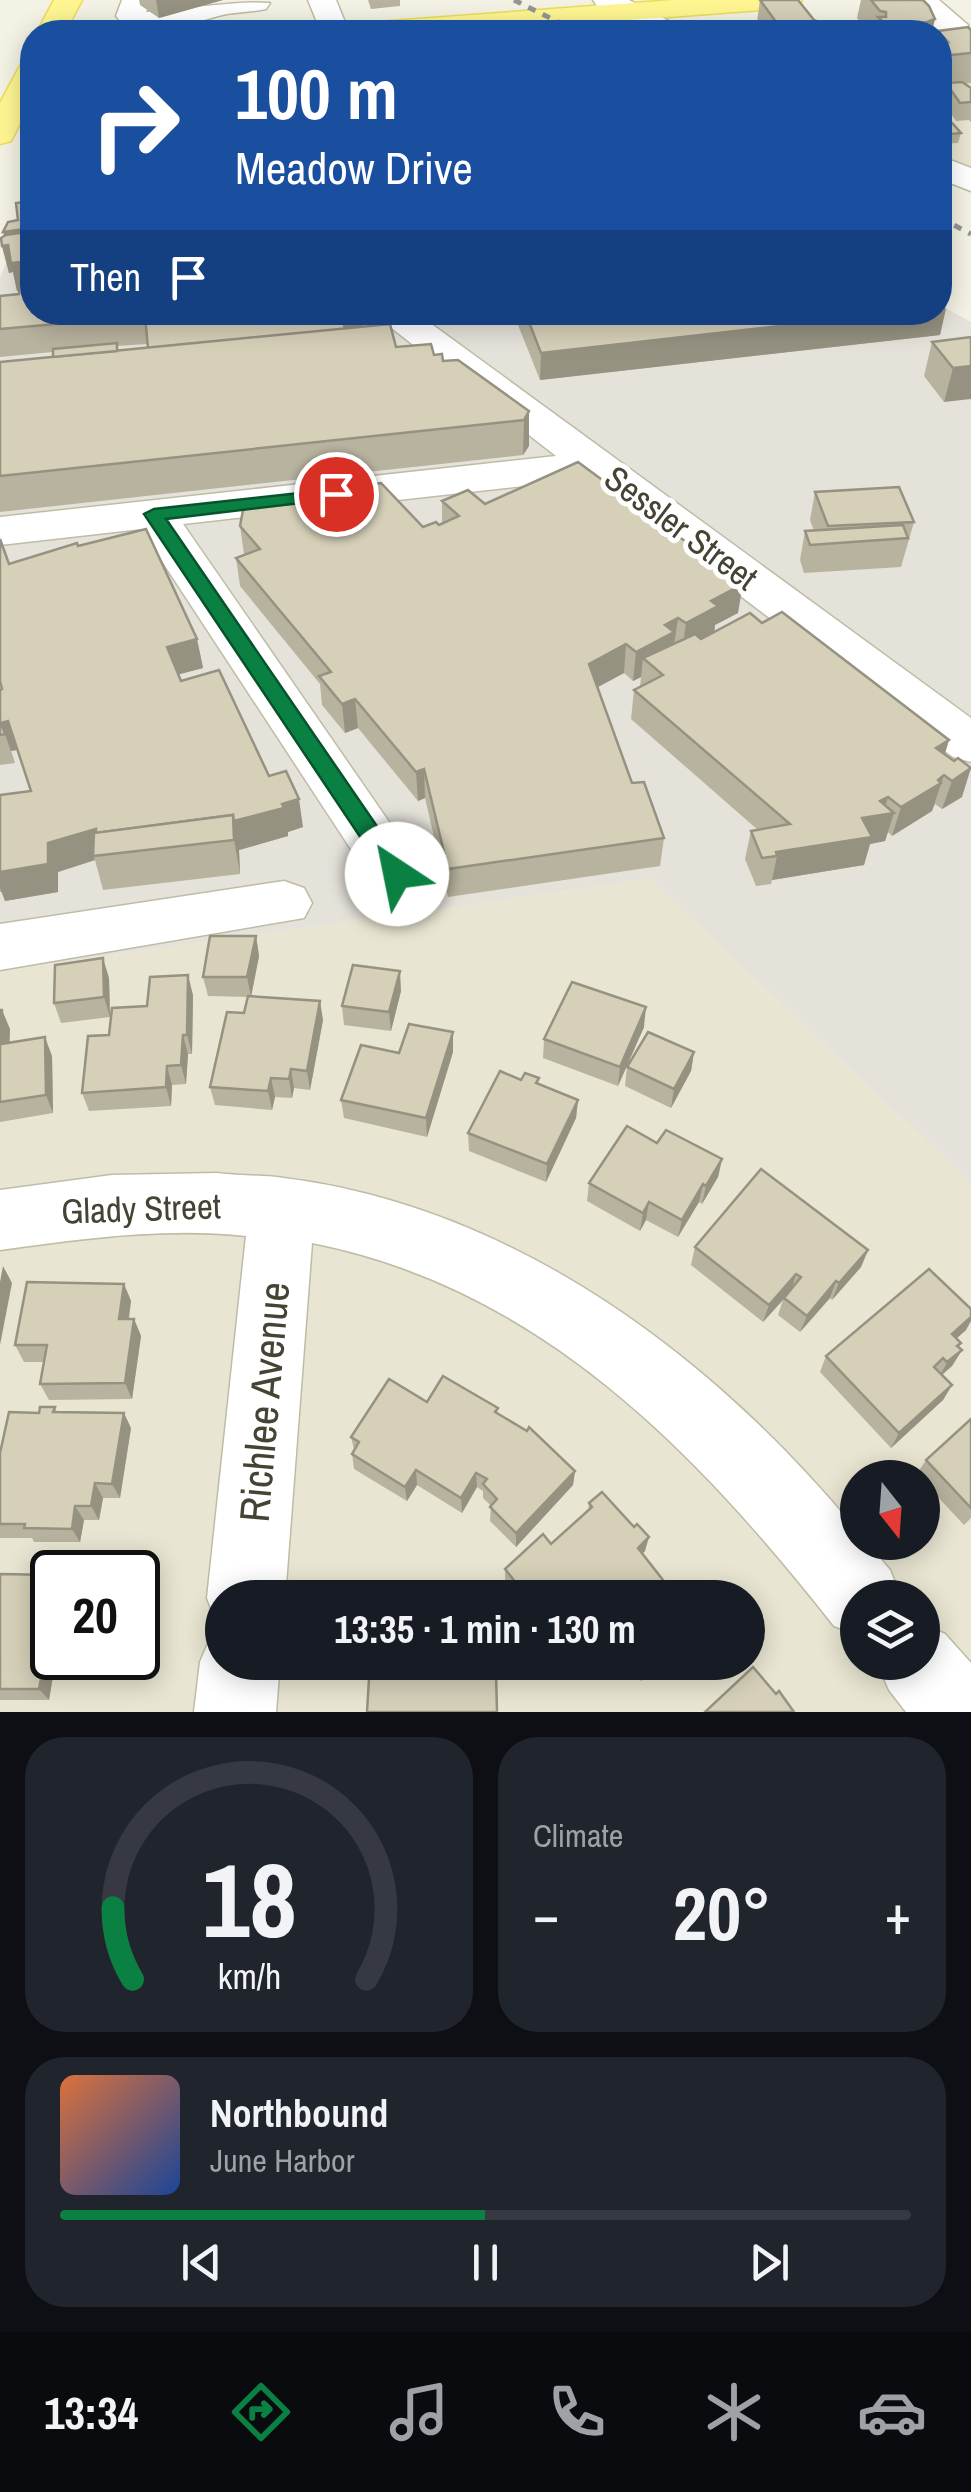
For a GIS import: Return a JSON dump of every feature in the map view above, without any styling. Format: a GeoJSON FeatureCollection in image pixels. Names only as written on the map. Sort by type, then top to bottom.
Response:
{"type":"FeatureCollection","features":[{"type":"Feature","properties":{"kind":"main road"},"geometry":{"type":"LineString","coordinates":[[481,20],[617,6],[788,0]]}},
{"type":"Feature","properties":{"kind":"main road"},"geometry":{"type":"LineString","coordinates":[[9,122],[20,97]]}},
{"type":"Feature","properties":{"kind":"street"},"geometry":{"type":"LineString","coordinates":[[136,0],[130,16],[149,20]]}},
{"type":"Feature","properties":{"kind":"street"},"geometry":{"type":"LineString","coordinates":[[922,0],[945,20]]}},
{"type":"Feature","properties":{"kind":"street"},"geometry":{"type":"LineString","coordinates":[[160,20],[256,3]]}},
{"type":"Feature","properties":{"kind":"street"},"geometry":{"type":"LineString","coordinates":[[617,6],[644,20]]}},
{"type":"Feature","properties":{"kind":"street"},"geometry":{"type":"LineString","coordinates":[[952,26],[966,45],[964,54],[971,62]]}},
{"type":"Feature","properties":{"kind":"street","name":"Sessler Street"},"geometry":{"type":"LineString","coordinates":[[408,325],[971,744]]}},
{"type":"Feature","properties":{"kind":"street"},"geometry":{"type":"LineString","coordinates":[[0,532],[596,465]]}},
{"type":"Feature","properties":{"kind":"street"},"geometry":{"type":"LineString","coordinates":[[154,514],[397,874]]}},
{"type":"Feature","properties":{"kind":"street"},"geometry":{"type":"LineString","coordinates":[[0,948],[284,903]]}},
{"type":"Feature","properties":{"kind":"street","name":"Glady Street"},"geometry":{"type":"LineString","coordinates":[[0,1220],[114,1205],[282,1208],[356,1221],[471,1258],[552,1302],[659,1382],[751,1466],[847,1580]]}},
{"type":"Feature","properties":{"kind":"street","name":"Richlee Avenue"},"geometry":{"type":"LineString","coordinates":[[248,1580],[282,1208]]}},
{"type":"Feature","properties":{"kind":"street"},"geometry":{"type":"LineString","coordinates":[[235,1712],[238,1680]]}},
{"type":"Feature","properties":{"kind":"street"},"geometry":{"type":"LineString","coordinates":[[932,1680],[959,1712]]}},
{"type":"Feature","properties":{"kind":"shaded area"},"geometry":{"type":"Polygon","coordinates":[[[971,83],[971,168],[952,159],[952,85],[971,83]]]}},
{"type":"Feature","properties":{"kind":"shaded area"},"geometry":{"type":"Polygon","coordinates":[[[20,227],[20,325],[952,325],[952,312],[971,322],[971,1183],[649,879],[0,971],[0,278],[20,227]]]}},
{"type":"Feature","properties":{"kind":"shaded area"},"geometry":{"type":"Polygon","coordinates":[[[649,879],[971,1183],[971,1712],[0,1712],[0,971],[649,879]]]}},
{"type":"Feature","properties":{"kind":"building"},"geometry":{"type":"Polygon","coordinates":[[[760,0],[798,0],[814,20],[775,20],[760,0]]]}},
{"type":"Feature","properties":{"kind":"building"},"geometry":{"type":"Polygon","coordinates":[[[871,0],[923,0],[935,19],[881,20],[878,17],[886,17],[886,12],[871,0]]]}},
{"type":"Feature","properties":{"kind":"building"},"geometry":{"type":"Polygon","coordinates":[[[952,29],[971,30],[971,53],[952,55],[952,29]]]}},
{"type":"Feature","properties":{"kind":"building"},"geometry":{"type":"Polygon","coordinates":[[[962,82],[971,88],[971,102],[960,103],[952,92],[952,83],[962,82]]]}},
{"type":"Feature","properties":{"kind":"building"},"geometry":{"type":"Polygon","coordinates":[[[20,202],[20,230],[3,232],[8,222],[18,220],[16,203],[20,202]]]}},
{"type":"Feature","properties":{"kind":"building"},"geometry":{"type":"Polygon","coordinates":[[[20,233],[20,262],[11,263],[8,245],[2,246],[1,238],[20,233]]]}},
{"type":"Feature","properties":{"kind":"building"},"geometry":{"type":"Polygon","coordinates":[[[20,273],[20,325],[45,325],[0,329],[0,296],[19,294],[20,273]]]}},
{"type":"Feature","properties":{"kind":"building"},"geometry":{"type":"Polygon","coordinates":[[[146,325],[344,325],[345,329],[148,348],[146,325]]]}},
{"type":"Feature","properties":{"kind":"building"},"geometry":{"type":"Polygon","coordinates":[[[390,325],[396,347],[431,344],[434,355],[442,354],[443,361],[458,360],[529,411],[524,420],[0,476],[0,362],[390,325]]]}},
{"type":"Feature","properties":{"kind":"building"},"geometry":{"type":"Polygon","coordinates":[[[530,325],[788,325],[541,353],[530,325]]]}},
{"type":"Feature","properties":{"kind":"building"},"geometry":{"type":"Polygon","coordinates":[[[971,337],[971,366],[953,368],[932,342],[971,337]]]}},
{"type":"Feature","properties":{"kind":"building"},"geometry":{"type":"Polygon","coordinates":[[[117,343],[117,351],[53,357],[53,349],[117,343]]]}},
{"type":"Feature","properties":{"kind":"building"},"geometry":{"type":"Polygon","coordinates":[[[578,462],[743,584],[711,601],[718,606],[686,623],[678,618],[665,625],[674,632],[636,652],[626,644],[589,664],[632,783],[644,782],[664,838],[448,869],[424,769],[416,772],[355,699],[342,704],[319,676],[331,672],[236,558],[260,549],[240,526],[243,510],[305,492],[381,483],[423,527],[436,522],[439,525],[459,516],[442,501],[468,490],[485,504],[578,462]]]}},
{"type":"Feature","properties":{"kind":"building"},"geometry":{"type":"Polygon","coordinates":[[[899,487],[914,522],[828,526],[815,492],[899,487]]]}},
{"type":"Feature","properties":{"kind":"building"},"geometry":{"type":"Polygon","coordinates":[[[903,525],[908,538],[810,545],[805,531],[903,525]]]}},
{"type":"Feature","properties":{"kind":"building"},"geometry":{"type":"Polygon","coordinates":[[[146,529],[197,639],[167,647],[181,681],[219,670],[269,776],[286,771],[299,799],[282,804],[284,808],[234,821],[233,815],[96,833],[96,829],[48,843],[48,864],[0,872],[0,795],[31,791],[8,721],[1,723],[5,734],[0,735],[0,539],[9,564],[77,543],[78,546],[146,529]]]}},
{"type":"Feature","properties":{"kind":"building"},"geometry":{"type":"Polygon","coordinates":[[[782,612],[949,740],[936,748],[971,768],[952,781],[944,775],[938,780],[941,783],[901,807],[888,797],[880,801],[894,813],[862,818],[872,837],[776,852],[777,856],[762,858],[751,831],[790,824],[634,690],[663,675],[643,658],[695,634],[701,639],[750,613],[762,623],[782,612]]]}},
{"type":"Feature","properties":{"kind":"building"},"geometry":{"type":"Polygon","coordinates":[[[233,815],[234,840],[93,856],[94,833],[233,815]]]}},
{"type":"Feature","properties":{"kind":"building"},"geometry":{"type":"Polygon","coordinates":[[[210,936],[256,936],[247,977],[203,977],[210,936]]]}},
{"type":"Feature","properties":{"kind":"building"},"geometry":{"type":"Polygon","coordinates":[[[103,958],[104,997],[54,1003],[55,965],[103,958]]]}},
{"type":"Feature","properties":{"kind":"building"},"geometry":{"type":"Polygon","coordinates":[[[353,965],[400,971],[389,1012],[342,1006],[353,965]]]}},
{"type":"Feature","properties":{"kind":"building"},"geometry":{"type":"Polygon","coordinates":[[[188,975],[187,1035],[183,1035],[181,1065],[167,1066],[166,1087],[82,1093],[88,1036],[109,1035],[112,1008],[147,1006],[150,977],[188,975]]]}},
{"type":"Feature","properties":{"kind":"building"},"geometry":{"type":"Polygon","coordinates":[[[572,982],[646,1007],[620,1067],[544,1039],[572,982]]]}},
{"type":"Feature","properties":{"kind":"building"},"geometry":{"type":"Polygon","coordinates":[[[248,996],[320,1001],[307,1071],[291,1069],[289,1079],[271,1078],[268,1091],[210,1087],[227,1012],[244,1013],[248,996]]]}},
{"type":"Feature","properties":{"kind":"building"},"geometry":{"type":"Polygon","coordinates":[[[0,1010],[1,1044],[45,1037],[46,1095],[0,1102],[0,1010]]]}},
{"type":"Feature","properties":{"kind":"building"},"geometry":{"type":"Polygon","coordinates":[[[409,1024],[453,1032],[426,1118],[341,1100],[361,1045],[399,1053],[409,1024]]]}},
{"type":"Feature","properties":{"kind":"building"},"geometry":{"type":"Polygon","coordinates":[[[648,1032],[694,1052],[674,1089],[627,1067],[648,1032]]]}},
{"type":"Feature","properties":{"kind":"building"},"geometry":{"type":"Polygon","coordinates":[[[500,1071],[521,1080],[525,1073],[539,1078],[536,1083],[578,1100],[547,1164],[468,1133],[500,1071]]]}},
{"type":"Feature","properties":{"kind":"building"},"geometry":{"type":"Polygon","coordinates":[[[627,1126],[657,1143],[666,1130],[722,1159],[682,1220],[649,1202],[643,1213],[589,1183],[627,1126]]]}},
{"type":"Feature","properties":{"kind":"building"},"geometry":{"type":"Polygon","coordinates":[[[761,1169],[868,1250],[807,1316],[784,1298],[801,1277],[796,1274],[769,1305],[695,1247],[761,1169]]]}},
{"type":"Feature","properties":{"kind":"building"},"geometry":{"type":"Polygon","coordinates":[[[929,1269],[971,1309],[971,1317],[952,1334],[962,1350],[947,1362],[943,1358],[934,1367],[952,1385],[899,1433],[826,1356],[929,1269]]]}},
{"type":"Feature","properties":{"kind":"building"},"geometry":{"type":"Polygon","coordinates":[[[27,1282],[124,1284],[119,1319],[134,1319],[125,1383],[40,1384],[47,1345],[15,1345],[27,1282]]]}},
{"type":"Feature","properties":{"kind":"building"},"geometry":{"type":"Polygon","coordinates":[[[443,1376],[498,1408],[495,1412],[527,1431],[529,1427],[575,1471],[516,1533],[490,1507],[497,1499],[483,1484],[487,1479],[476,1473],[461,1498],[416,1470],[405,1487],[352,1454],[359,1442],[351,1437],[389,1379],[427,1402],[443,1376]]]}},
{"type":"Feature","properties":{"kind":"building"},"geometry":{"type":"Polygon","coordinates":[[[40,1407],[55,1407],[53,1412],[124,1413],[112,1484],[95,1483],[91,1506],[75,1506],[72,1529],[0,1524],[0,1453],[9,1412],[39,1413],[40,1407]]]}},
{"type":"Feature","properties":{"kind":"building"},"geometry":{"type":"Polygon","coordinates":[[[971,1419],[971,1508],[940,1475],[940,1460],[926,1460],[971,1419]]]}},
{"type":"Feature","properties":{"kind":"building"},"geometry":{"type":"Polygon","coordinates":[[[602,1492],[634,1527],[637,1524],[649,1537],[638,1548],[663,1580],[514,1580],[505,1569],[543,1534],[551,1544],[592,1507],[589,1503],[602,1492]]]}},
{"type":"Feature","properties":{"kind":"building"},"geometry":{"type":"Polygon","coordinates":[[[0,1574],[30,1575],[30,1680],[41,1680],[39,1689],[0,1689],[0,1574]]]}},
{"type":"Feature","properties":{"kind":"building"},"geometry":{"type":"Polygon","coordinates":[[[369,1680],[496,1680],[497,1712],[367,1712],[369,1680]]]}},
{"type":"Feature","properties":{"kind":"building"},"geometry":{"type":"Polygon","coordinates":[[[739,1680],[764,1680],[776,1694],[779,1691],[794,1712],[705,1712],[739,1680]]]}},
{"type":"Feature","properties":{"kind":"railway"},"geometry":{"type":"LineString","coordinates":[[514,0],[554,20]]}},
{"type":"Feature","properties":{"kind":"railway"},"geometry":{"type":"LineString","coordinates":[[952,224],[971,234]]}},
{"type":"Feature","properties":{"kind":"route"},"geometry":{"type":"LineString","coordinates":[[336,494],[154,514],[397,874]]}}]}
